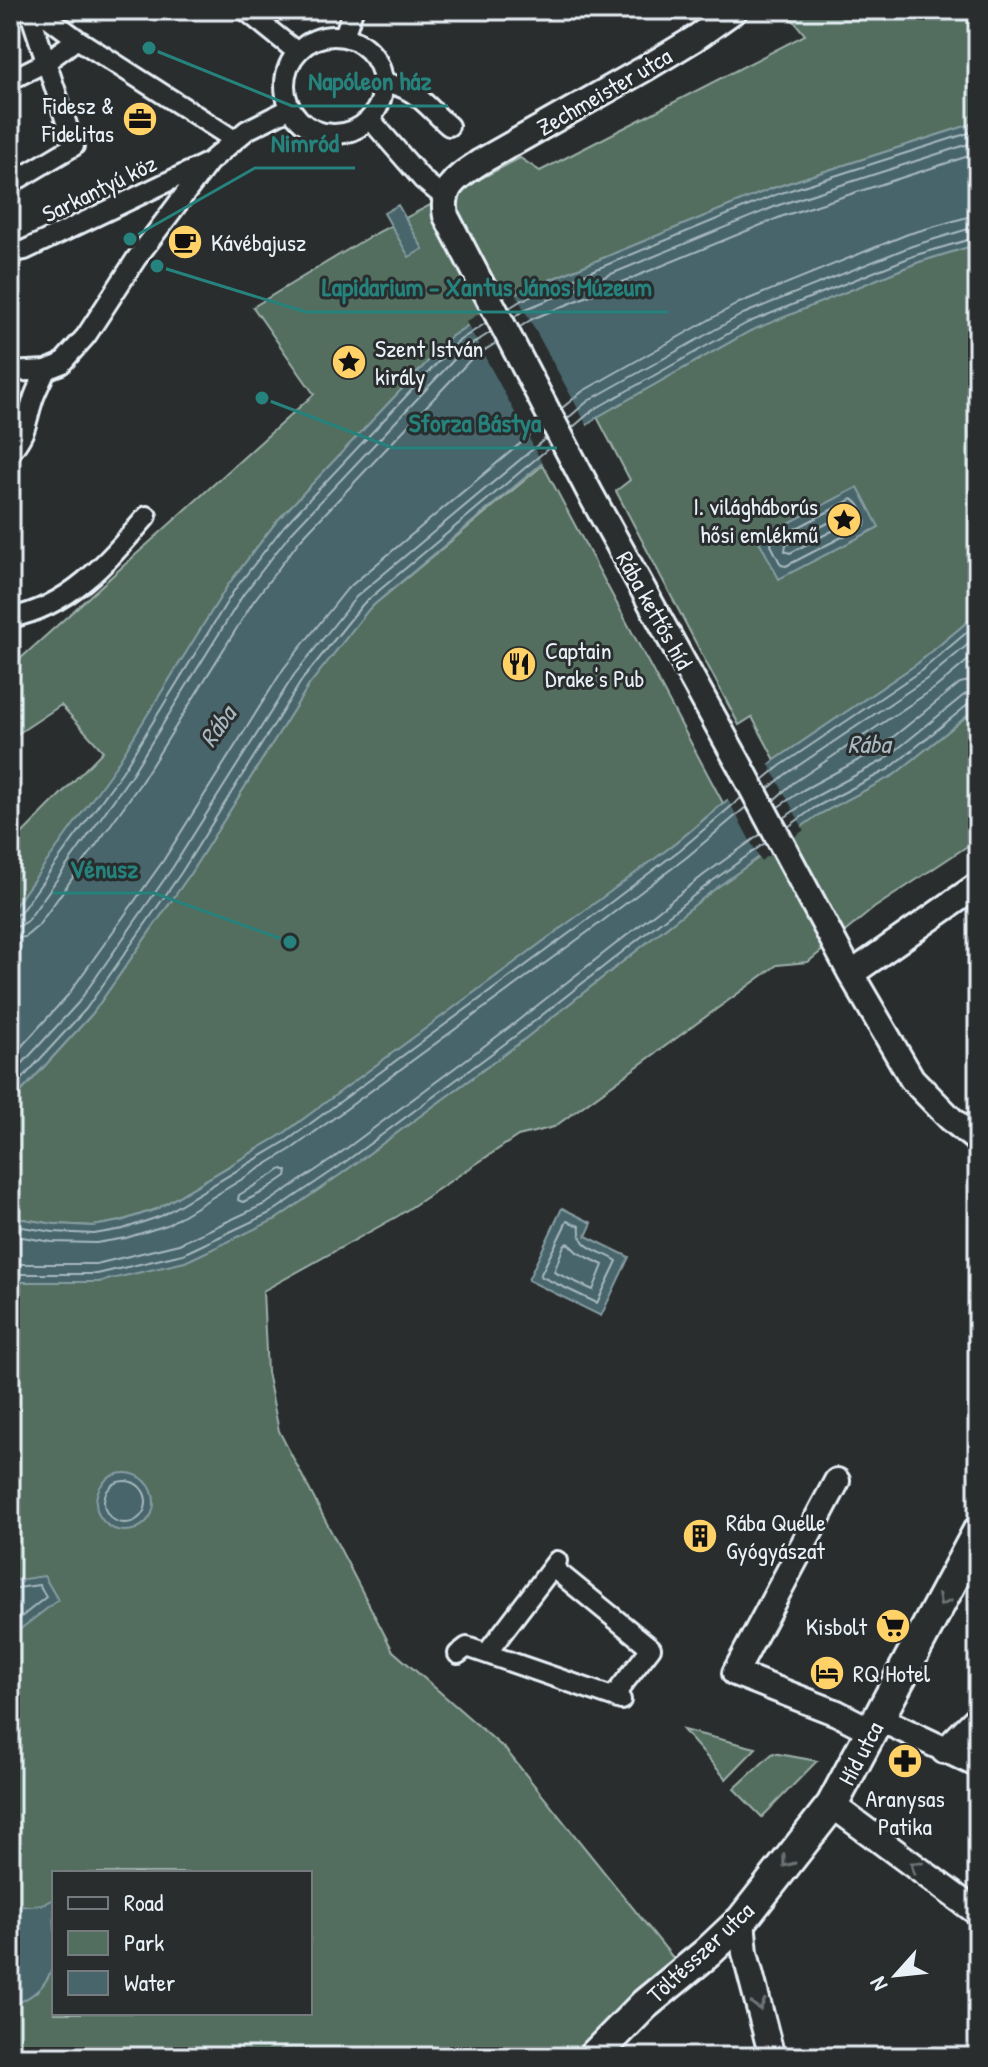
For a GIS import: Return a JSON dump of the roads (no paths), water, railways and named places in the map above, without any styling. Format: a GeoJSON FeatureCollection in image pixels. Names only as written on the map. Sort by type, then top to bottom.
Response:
{"type":"FeatureCollection","features":[{"type":"Feature","properties":{"kind":"street"},"geometry":{"type":"LineString","coordinates":[[29,10],[46,62]]}},
{"type":"Feature","properties":{"kind":"street"},"geometry":{"type":"LineString","coordinates":[[38,10],[77,39],[233,139]]}},
{"type":"Feature","properties":{"kind":"street"},"geometry":{"type":"LineString","coordinates":[[245,10],[297,52]]}},
{"type":"Feature","properties":{"kind":"street"},"geometry":{"type":"LineString","coordinates":[[344,36],[353,10]]}},
{"type":"Feature","properties":{"kind":"street","name":"Zechmeister utca"},"geometry":{"type":"LineString","coordinates":[[444,197],[455,179],[646,68],[735,10]]}},
{"type":"Feature","properties":{"kind":"street"},"geometry":{"type":"LineString","coordinates":[[344,36],[360,42],[372,53],[383,83],[382,99],[370,119],[354,136],[320,132],[306,126],[291,108],[285,83],[288,67],[297,52],[318,38],[344,36]]}},
{"type":"Feature","properties":{"kind":"street"},"geometry":{"type":"LineString","coordinates":[[10,80],[46,62],[77,39]]}},
{"type":"Feature","properties":{"kind":"street","name":"Sarkantyú köz"},"geometry":{"type":"LineString","coordinates":[[10,184],[74,146],[46,62]]}},
{"type":"Feature","properties":{"kind":"street"},"geometry":{"type":"LineString","coordinates":[[383,83],[408,88],[449,126]]}},
{"type":"Feature","properties":{"kind":"street"},"geometry":{"type":"LineString","coordinates":[[10,372],[46,370],[61,364],[86,336],[136,259],[209,162],[233,139],[291,108]]}},
{"type":"Feature","properties":{"kind":"street"},"geometry":{"type":"LineString","coordinates":[[370,119],[423,180],[444,197]]}},
{"type":"Feature","properties":{"kind":"street","name":"Sarkantyú köz"},"geometry":{"type":"LineString","coordinates":[[10,253],[25,250],[209,162]]}},
{"type":"Feature","properties":{"kind":"street","name":"Rába kettős híd"},"geometry":{"type":"LineString","coordinates":[[444,197],[446,216],[466,257],[848,969],[912,1079],[951,1119],[978,1141]]}},
{"type":"Feature","properties":{"kind":"street"},"geometry":{"type":"LineString","coordinates":[[10,453],[22,438],[46,370]]}},
{"type":"Feature","properties":{"kind":"street"},"geometry":{"type":"LineString","coordinates":[[10,618],[22,616],[71,594],[101,569],[147,516]]}},
{"type":"Feature","properties":{"kind":"street"},"geometry":{"type":"LineString","coordinates":[[848,969],[978,885]]}},
{"type":"Feature","properties":{"kind":"street"},"geometry":{"type":"LineString","coordinates":[[929,1095],[978,1119]]}},
{"type":"Feature","properties":{"kind":"street"},"geometry":{"type":"LineString","coordinates":[[837,1481],[735,1673],[978,1765]]}},
{"type":"Feature","properties":{"kind":"street","name":"Híd utca"},"geometry":{"type":"LineString","coordinates":[[832,1805],[978,1532]]}},
{"type":"Feature","properties":{"kind":"street"},"geometry":{"type":"LineString","coordinates":[[458,1654],[467,1647],[617,1698],[651,1648],[555,1564],[487,1653]]}},
{"type":"Feature","properties":{"kind":"street"},"geometry":{"type":"LineString","coordinates":[[944,1751],[978,1717]]}},
{"type":"Feature","properties":{"kind":"street"},"geometry":{"type":"LineString","coordinates":[[832,1805],[978,1913]]}},
{"type":"Feature","properties":{"kind":"street","name":"Töltésszer utca"},"geometry":{"type":"LineString","coordinates":[[593,2057],[645,2004],[742,1920],[832,1805]]}},
{"type":"Feature","properties":{"kind":"street"},"geometry":{"type":"LineString","coordinates":[[742,1920],[745,1953],[772,2057]]}},
{"type":"Feature","properties":{"kind":"water","name":"Rába"},"geometry":{"type":"Polygon","coordinates":[[[978,122],[978,244],[919,262],[750,331],[597,417],[369,609],[309,685],[188,877],[92,1014],[10,1104],[10,913],[115,767],[228,585],[277,521],[452,336],[518,293],[773,188],[978,122]]]}},
{"type":"Feature","properties":{"kind":"water"},"geometry":{"type":"Polygon","coordinates":[[[398,205],[423,249],[409,257],[384,213],[398,205]]]}},
{"type":"Feature","properties":{"kind":"water"},"geometry":{"type":"Polygon","coordinates":[[[858,487],[879,527],[779,579],[758,539],[858,487]]]}},
{"type":"Feature","properties":{"kind":"water","name":"Rába"},"geometry":{"type":"Polygon","coordinates":[[[978,613],[978,707],[894,775],[818,815],[716,888],[522,1041],[276,1219],[185,1262],[98,1282],[10,1282],[10,1217],[93,1226],[121,1221],[157,1209],[283,1134],[676,843],[775,760],[917,664],[978,613]]]}},
{"type":"Feature","properties":{"kind":"water"},"geometry":{"type":"Polygon","coordinates":[[[562,1208],[592,1223],[586,1236],[629,1257],[601,1316],[528,1280],[562,1208]]]}},
{"type":"Feature","properties":{"kind":"water"},"geometry":{"type":"Polygon","coordinates":[[[10,1456],[19,1477],[17,1488],[10,1498],[10,1456]]]}},
{"type":"Feature","properties":{"kind":"water"},"geometry":{"type":"Polygon","coordinates":[[[125,1473],[146,1481],[154,1502],[146,1523],[125,1531],[104,1523],[96,1502],[104,1481],[125,1473]]]}},
{"type":"Feature","properties":{"kind":"water"},"geometry":{"type":"Polygon","coordinates":[[[44,1576],[58,1600],[10,1637],[10,1581],[44,1576]]]}},
{"type":"Feature","properties":{"kind":"water"},"geometry":{"type":"Polygon","coordinates":[[[10,1900],[22,1905],[43,1904],[52,1900],[52,1966],[49,1976],[28,1998],[10,2006],[10,1900]]]}},
{"type":"Feature","properties":{"kind":"place","name":"Napóleon ház"},"geometry":{"type":"Point","coordinates":[149,48]}},
{"type":"Feature","properties":{"kind":"place","name":"Fidesz & Fidelitas"},"geometry":{"type":"Point","coordinates":[140,119]}},
{"type":"Feature","properties":{"kind":"place","name":"Nimród"},"geometry":{"type":"Point","coordinates":[130,239]}},
{"type":"Feature","properties":{"kind":"place","name":"Kávébajusz"},"geometry":{"type":"Point","coordinates":[185,242]}},
{"type":"Feature","properties":{"kind":"place","name":"Lapidarium - Xantus János Múzeum"},"geometry":{"type":"Point","coordinates":[157,266]}},
{"type":"Feature","properties":{"kind":"place","name":"Szent István király"},"geometry":{"type":"Point","coordinates":[349,362]}},
{"type":"Feature","properties":{"kind":"place","name":"Sforza Bástya"},"geometry":{"type":"Point","coordinates":[262,398]}},
{"type":"Feature","properties":{"kind":"place","name":"I. világháborús hősi emlékmű"},"geometry":{"type":"Point","coordinates":[844,520]}},
{"type":"Feature","properties":{"kind":"place","name":"Captain Drake's Pub"},"geometry":{"type":"Point","coordinates":[519,664]}},
{"type":"Feature","properties":{"kind":"place","name":"Vénusz"},"geometry":{"type":"Point","coordinates":[290,942]}},
{"type":"Feature","properties":{"kind":"place","name":"Rába Quelle Gyógyászat"},"geometry":{"type":"Point","coordinates":[700,1536]}},
{"type":"Feature","properties":{"kind":"place","name":"Kisbolt"},"geometry":{"type":"Point","coordinates":[893,1626]}},
{"type":"Feature","properties":{"kind":"place","name":"RQ Hotel"},"geometry":{"type":"Point","coordinates":[827,1673]}},
{"type":"Feature","properties":{"kind":"place","name":"Aranysas Patika"},"geometry":{"type":"Point","coordinates":[905,1761]}}]}
